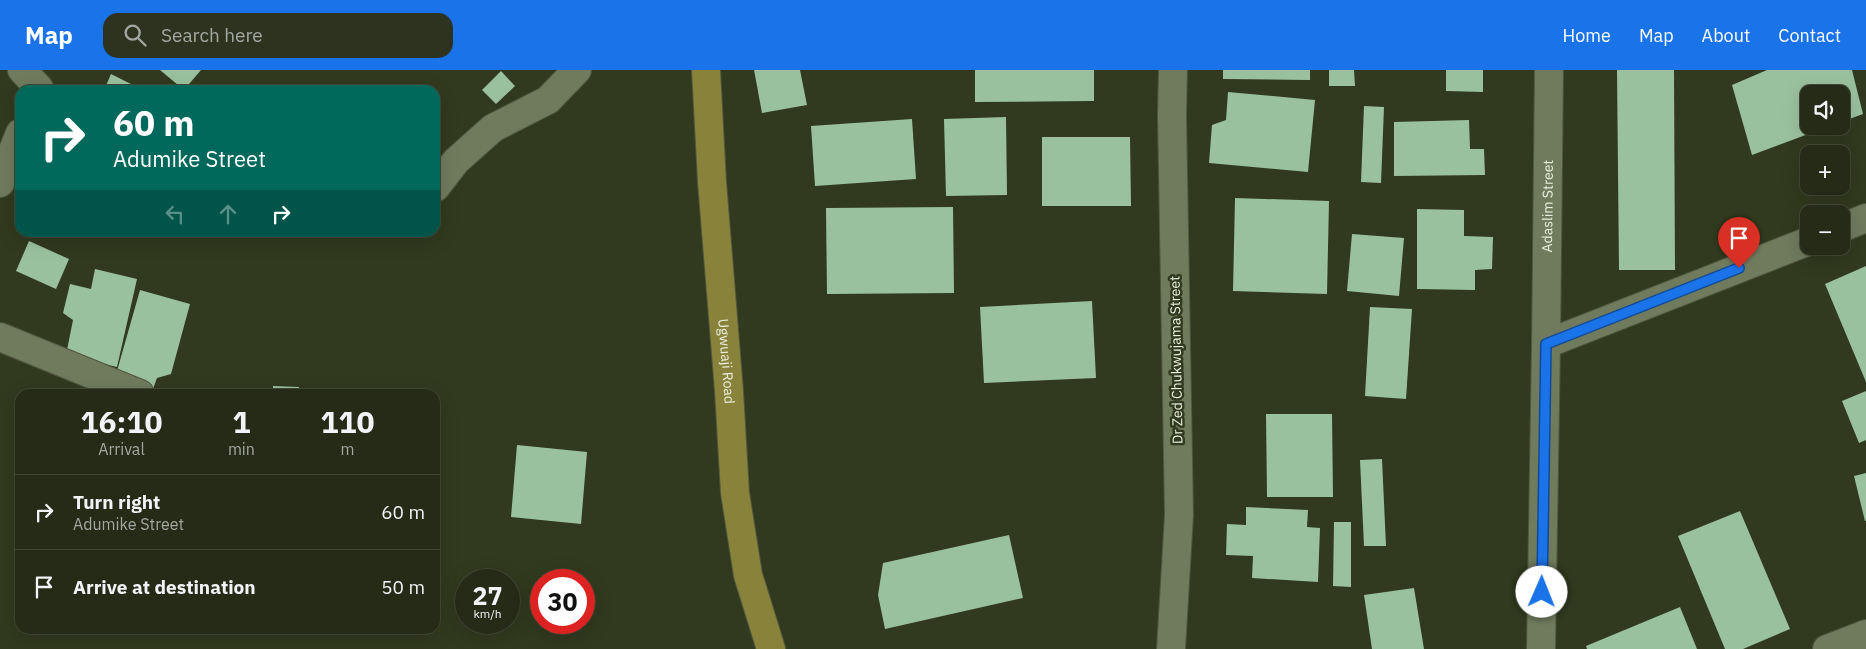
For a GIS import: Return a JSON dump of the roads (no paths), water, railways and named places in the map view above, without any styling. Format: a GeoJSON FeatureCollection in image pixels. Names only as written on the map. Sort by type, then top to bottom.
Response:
{"type":"FeatureCollection","features":[{"type":"Feature","properties":{"kind":"main road","name":"Ugwuaji Road"},"geometry":{"type":"LineString","coordinates":[[706,70],[712,182],[729,391],[734,494],[748,575],[771,649]]}},
{"type":"Feature","properties":{"kind":"street"},"geometry":{"type":"LineString","coordinates":[[440,182],[456,161],[494,128],[548,100],[577,70]]}},
{"type":"Feature","properties":{"kind":"street","name":"Dr Zed Chukwujama Street"},"geometry":{"type":"LineString","coordinates":[[1171,649],[1179,515],[1172,125],[1173,70]]}},
{"type":"Feature","properties":{"kind":"street","name":"Adaslim Street"},"geometry":{"type":"LineString","coordinates":[[1541,649],[1549,70]]}},
{"type":"Feature","properties":{"kind":"street"},"geometry":{"type":"LineString","coordinates":[[0,183],[15,146]]}},
{"type":"Feature","properties":{"kind":"street"},"geometry":{"type":"LineString","coordinates":[[1850,224],[1866,218]]}},
{"type":"Feature","properties":{"kind":"street"},"geometry":{"type":"LineString","coordinates":[[1546,344],[1800,245]]}},
{"type":"Feature","properties":{"kind":"street"},"geometry":{"type":"LineString","coordinates":[[0,337],[128,389]]}},
{"type":"Feature","properties":{"kind":"street"},"geometry":{"type":"LineString","coordinates":[[1828,649],[1866,634]]}}]}
